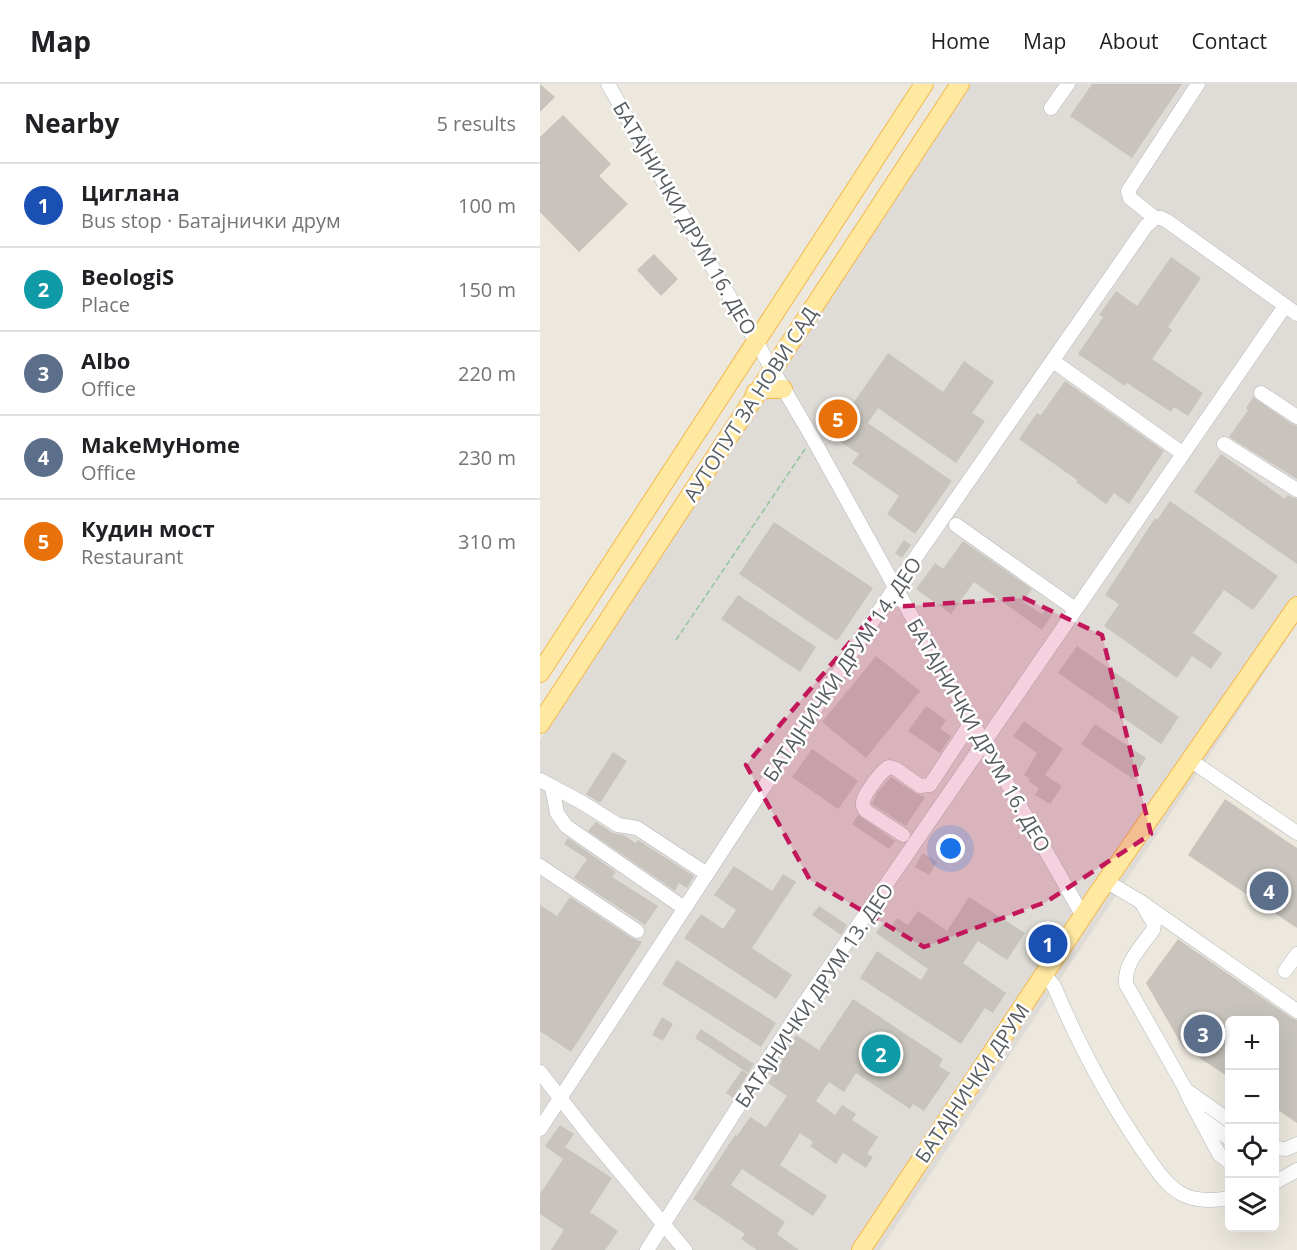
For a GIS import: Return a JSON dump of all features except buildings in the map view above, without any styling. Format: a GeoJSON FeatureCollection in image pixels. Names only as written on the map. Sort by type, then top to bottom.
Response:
{"type":"FeatureCollection","features":[{"type":"Feature","properties":{"kind":"main road","name":"АУТОПУТ ЗА НОВИ САД"},"geometry":{"type":"LineString","coordinates":[[540,673],[924,84]]}},
{"type":"Feature","properties":{"kind":"main road","name":"АУТОПУТ ЗА НОВИ САД"},"geometry":{"type":"LineString","coordinates":[[540,724],[755,393],[960,84]]}},
{"type":"Feature","properties":{"kind":"main road"},"geometry":{"type":"LineString","coordinates":[[755,393],[764,388],[783,389]]}},
{"type":"Feature","properties":{"kind":"main road","name":"БАТАЈНИЧКИ ДРУМ"},"geometry":{"type":"LineString","coordinates":[[861,1250],[1106,881],[1297,606]]}},
{"type":"Feature","properties":{"kind":"street","name":"БАТАЈНИЧКИ ДРУМ 16. ДЕО"},"geometry":{"type":"LineString","coordinates":[[608,84],[771,369],[813,437],[895,587],[1083,916]]}},
{"type":"Feature","properties":{"kind":"street"},"geometry":{"type":"LineString","coordinates":[[1052,108],[1068,84]]}},
{"type":"Feature","properties":{"kind":"street"},"geometry":{"type":"LineString","coordinates":[[1198,84],[1128,191],[1130,198],[1155,218],[1167,221],[1291,310]]}},
{"type":"Feature","properties":{"kind":"street","name":"БАТАЈНИЧКИ ДРУМ 14. ДЕО"},"geometry":{"type":"LineString","coordinates":[[540,1129],[895,587],[1146,226],[1155,218]]}},
{"type":"Feature","properties":{"kind":"street","name":"БАТАЈНИЧКИ ДРУМ 13. ДЕО"},"geometry":{"type":"LineString","coordinates":[[647,1250],[801,1008],[1182,453],[1291,310]]}},
{"type":"Feature","properties":{"kind":"street"},"geometry":{"type":"LineString","coordinates":[[1053,361],[1182,453]]}},
{"type":"Feature","properties":{"kind":"street"},"geometry":{"type":"LineString","coordinates":[[1261,393],[1297,417]]}},
{"type":"Feature","properties":{"kind":"street"},"geometry":{"type":"LineString","coordinates":[[1224,444],[1297,490]]}},
{"type":"Feature","properties":{"kind":"street"},"geometry":{"type":"LineString","coordinates":[[956,525],[1076,609]]}},
{"type":"Feature","properties":{"kind":"street"},"geometry":{"type":"LineString","coordinates":[[903,835],[866,811],[863,806],[864,800],[884,770],[889,767],[896,769],[920,786],[930,785],[972,722]]}},
{"type":"Feature","properties":{"kind":"street"},"geometry":{"type":"LineString","coordinates":[[1190,760],[1297,833]]}},
{"type":"Feature","properties":{"kind":"street"},"geometry":{"type":"LineString","coordinates":[[546,783],[618,825],[637,828],[707,874]]}},
{"type":"Feature","properties":{"kind":"street"},"geometry":{"type":"LineString","coordinates":[[546,783],[557,813],[566,826],[684,908]]}},
{"type":"Feature","properties":{"kind":"street"},"geometry":{"type":"LineString","coordinates":[[540,866],[637,931]]}},
{"type":"Feature","properties":{"kind":"street"},"geometry":{"type":"LineString","coordinates":[[1106,881],[1141,902],[1297,1011]]}},
{"type":"Feature","properties":{"kind":"street"},"geometry":{"type":"LineString","coordinates":[[1141,902],[1154,924],[1153,930],[1128,966],[1125,975],[1126,984],[1219,1154],[1225,1159]]}},
{"type":"Feature","properties":{"kind":"street"},"geometry":{"type":"LineString","coordinates":[[1123,958],[1150,917]]}},
{"type":"Feature","properties":{"kind":"street"},"geometry":{"type":"LineString","coordinates":[[1285,971],[1297,954]]}},
{"type":"Feature","properties":{"kind":"street"},"geometry":{"type":"LineString","coordinates":[[1044,974],[1054,986],[1109,1097],[1154,1166],[1172,1187],[1196,1199],[1225,1198]]}},
{"type":"Feature","properties":{"kind":"street"},"geometry":{"type":"LineString","coordinates":[[540,1072],[585,1130],[686,1250]]}},
{"type":"Feature","properties":{"kind":"street"},"geometry":{"type":"LineString","coordinates":[[1186,1090],[1225,1117]]}},
{"type":"Feature","properties":{"kind":"street"},"geometry":{"type":"LineString","coordinates":[[1200,1118],[1225,1135]]}},
{"type":"Feature","properties":{"kind":"street"},"geometry":{"type":"LineString","coordinates":[[1279,1148],[1286,1149],[1297,1144]]}},
{"type":"Feature","properties":{"kind":"street"},"geometry":{"type":"LineString","coordinates":[[1279,1181],[1297,1170]]}},
{"type":"Feature","properties":{"kind":"path"},"geometry":{"type":"LineString","coordinates":[[676,640],[813,437]]}},
{"type":"Feature","properties":{"kind":"highlighted area"},"geometry":{"type":"Polygon","coordinates":[[[1024,598],[1102,635],[1151,834],[1046,902],[924,947],[810,880],[746,765],[879,608],[1024,598]]]}},
{"type":"Feature","properties":{"kind":"shaded area"},"geometry":{"type":"Polygon","coordinates":[[[969,84],[1297,84],[1297,624],[880,1250],[540,1250],[540,740],[969,84]]]}},
{"type":"Feature","properties":{"kind":"place","name":"Кудин мост"},"geometry":{"type":"Point","coordinates":[838,419]}},
{"type":"Feature","properties":{"kind":"place","name":"MakeMyHome"},"geometry":{"type":"Point","coordinates":[1269,891]}},
{"type":"Feature","properties":{"kind":"place","name":"Циглана"},"geometry":{"type":"Point","coordinates":[1048,944]}},
{"type":"Feature","properties":{"kind":"place","name":"Albo"},"geometry":{"type":"Point","coordinates":[1203,1034]}},
{"type":"Feature","properties":{"kind":"place","name":"BeologiS"},"geometry":{"type":"Point","coordinates":[881,1054]}}]}
